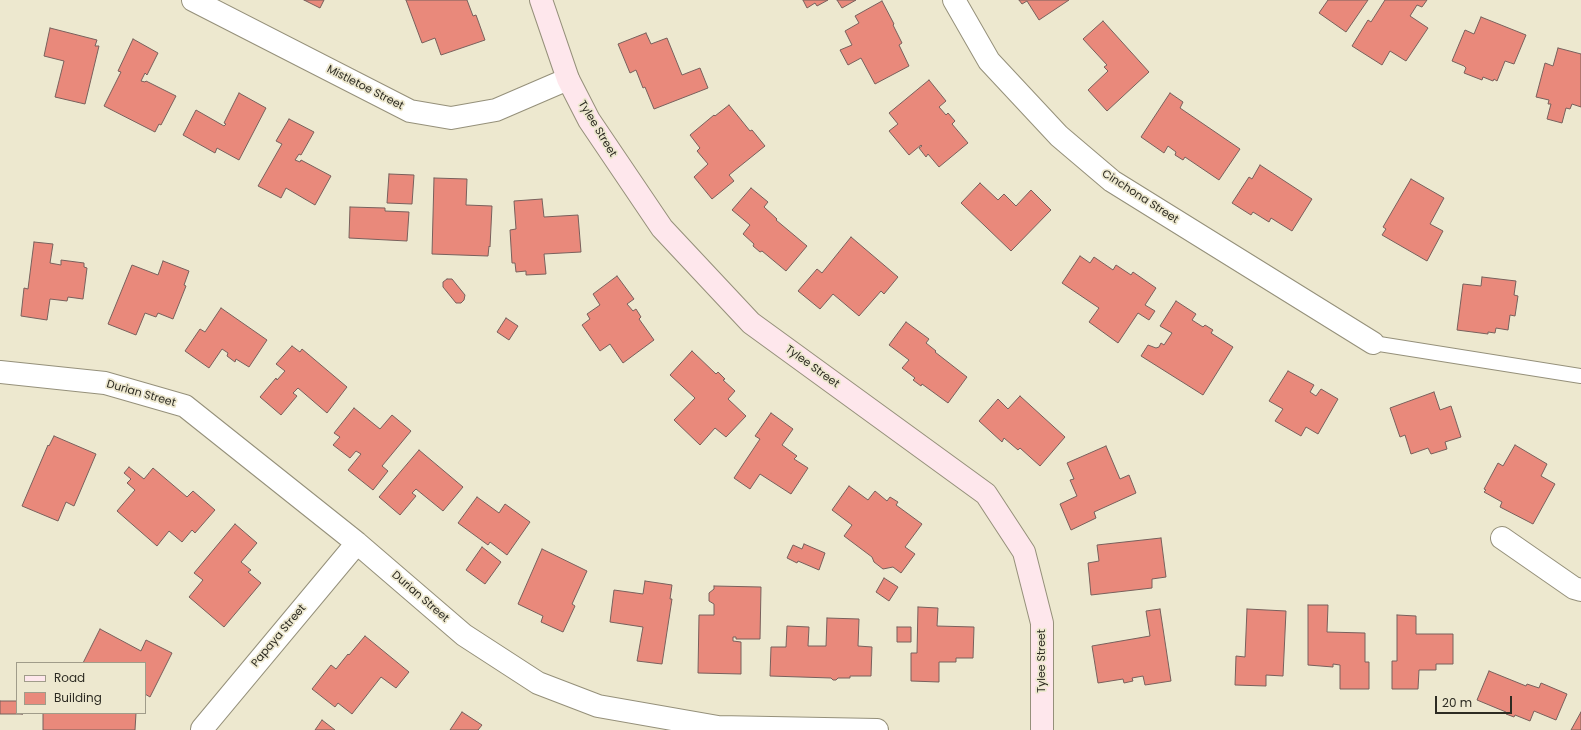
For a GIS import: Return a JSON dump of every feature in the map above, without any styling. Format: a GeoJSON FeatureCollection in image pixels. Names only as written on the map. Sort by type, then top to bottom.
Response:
{"type":"FeatureCollection","features":[{"type":"Feature","properties":{"kind":"street","name":"Mistletoe Street"},"geometry":{"type":"LineString","coordinates":[[193,0],[410,111],[451,118],[496,110],[568,79]]}},
{"type":"Feature","properties":{"kind":"street","name":"Tylee Street"},"geometry":{"type":"LineString","coordinates":[[541,0],[568,79],[589,120],[662,228],[751,323],[986,494],[1024,552],[1042,623],[1042,730]]}},
{"type":"Feature","properties":{"kind":"street","name":"Cinchona Street"},"geometry":{"type":"LineString","coordinates":[[954,0],[988,61],[1059,136],[1112,181],[1373,343]]}},
{"type":"Feature","properties":{"kind":"street","name":"Durian Street"},"geometry":{"type":"LineString","coordinates":[[0,372],[105,383],[185,406],[356,543],[464,635],[538,683],[598,706],[718,727],[877,730]]}},
{"type":"Feature","properties":{"kind":"street"},"geometry":{"type":"LineString","coordinates":[[1502,538],[1574,588],[1581,590]]}},
{"type":"Feature","properties":{"kind":"street","name":"Papaya Street"},"geometry":{"type":"LineString","coordinates":[[202,729],[356,543]]}},
{"type":"Feature","properties":{"kind":"lane"},"geometry":{"type":"LineString","coordinates":[[1373,343],[1581,376]]}},
{"type":"Feature","properties":{"kind":"building"},"geometry":{"type":"Polygon","coordinates":[[[304,0],[324,0],[320,8],[304,0]]]}},
{"type":"Feature","properties":{"kind":"building"},"geometry":{"type":"Polygon","coordinates":[[[406,0],[467,0],[473,16],[476,15],[485,40],[441,55],[435,38],[422,43],[406,0]]]}},
{"type":"Feature","properties":{"kind":"building"},"geometry":{"type":"Polygon","coordinates":[[[803,0],[828,0],[817,6],[815,3],[807,8],[803,0]]]}},
{"type":"Feature","properties":{"kind":"building"},"geometry":{"type":"Polygon","coordinates":[[[837,0],[856,0],[842,8],[837,0]]]}},
{"type":"Feature","properties":{"kind":"building"},"geometry":{"type":"Polygon","coordinates":[[[1019,0],[1069,0],[1039,20],[1027,1],[1022,4],[1019,0]]]}},
{"type":"Feature","properties":{"kind":"building"},"geometry":{"type":"Polygon","coordinates":[[[1328,0],[1368,0],[1346,32],[1319,13],[1328,0]]]}},
{"type":"Feature","properties":{"kind":"building"},"geometry":{"type":"Polygon","coordinates":[[[1385,0],[1427,0],[1422,7],[1417,5],[1410,16],[1428,28],[1406,61],[1390,51],[1382,65],[1352,46],[1368,20],[1371,22],[1385,0]]]}},
{"type":"Feature","properties":{"kind":"building"},"geometry":{"type":"Polygon","coordinates":[[[882,1],[902,43],[899,45],[909,66],[875,84],[861,58],[848,65],[840,50],[852,45],[845,31],[859,23],[855,16],[882,1]]]}},
{"type":"Feature","properties":{"kind":"building"},"geometry":{"type":"Polygon","coordinates":[[[1481,17],[1526,35],[1514,64],[1505,61],[1497,81],[1483,77],[1482,80],[1464,73],[1466,68],[1464,66],[1452,61],[1465,30],[1474,34],[1481,17]]]}},
{"type":"Feature","properties":{"kind":"building"},"geometry":{"type":"Polygon","coordinates":[[[1103,21],[1149,72],[1107,111],[1088,90],[1108,71],[1104,67],[1107,65],[1083,39],[1103,21]]]}},
{"type":"Feature","properties":{"kind":"building"},"geometry":{"type":"Polygon","coordinates":[[[50,28],[97,40],[95,46],[99,46],[85,104],[55,97],[64,61],[44,56],[50,28]]]}},
{"type":"Feature","properties":{"kind":"building"},"geometry":{"type":"Polygon","coordinates":[[[646,33],[651,44],[667,38],[682,75],[700,68],[708,88],[654,109],[636,70],[630,73],[618,44],[646,33]]]}},
{"type":"Feature","properties":{"kind":"building"},"geometry":{"type":"Polygon","coordinates":[[[133,39],[158,53],[147,75],[145,73],[141,81],[146,81],[176,96],[161,125],[159,124],[155,132],[104,106],[121,72],[118,71],[133,39]]]}},
{"type":"Feature","properties":{"kind":"building"},"geometry":{"type":"Polygon","coordinates":[[[1558,48],[1581,54],[1581,107],[1572,104],[1570,109],[1566,108],[1562,123],[1547,119],[1551,104],[1548,104],[1549,100],[1536,97],[1545,63],[1553,66],[1558,48]]]}},
{"type":"Feature","properties":{"kind":"building"},"geometry":{"type":"Polygon","coordinates":[[[929,80],[946,101],[939,107],[946,115],[948,113],[955,121],[952,124],[968,143],[939,167],[928,154],[926,157],[919,148],[922,146],[921,145],[909,155],[889,131],[898,124],[889,113],[929,80]]]}},
{"type":"Feature","properties":{"kind":"building"},"geometry":{"type":"Polygon","coordinates":[[[239,93],[266,108],[239,160],[217,148],[215,153],[183,135],[196,110],[224,126],[226,124],[224,123],[239,93]]]}},
{"type":"Feature","properties":{"kind":"building"},"geometry":{"type":"Polygon","coordinates":[[[1170,93],[1183,102],[1180,108],[1240,149],[1219,180],[1185,157],[1183,160],[1175,155],[1176,152],[1168,146],[1164,153],[1141,137],[1170,93]]]}},
{"type":"Feature","properties":{"kind":"building"},"geometry":{"type":"Polygon","coordinates":[[[729,105],[750,131],[752,130],[765,146],[729,175],[734,181],[712,199],[694,177],[708,164],[697,151],[700,148],[690,135],[714,115],[715,116],[729,105]]]}},
{"type":"Feature","properties":{"kind":"building"},"geometry":{"type":"Polygon","coordinates":[[[289,119],[314,132],[301,155],[299,154],[295,160],[300,162],[301,160],[331,176],[315,205],[286,188],[281,198],[258,186],[282,144],[276,141],[289,119]]]}},
{"type":"Feature","properties":{"kind":"building"},"geometry":{"type":"Polygon","coordinates":[[[1260,165],[1312,199],[1292,231],[1271,218],[1269,222],[1253,212],[1251,215],[1232,203],[1249,177],[1252,179],[1260,165]]]}},
{"type":"Feature","properties":{"kind":"building"},"geometry":{"type":"Polygon","coordinates":[[[389,174],[414,175],[412,204],[387,203],[389,174]]]}},
{"type":"Feature","properties":{"kind":"building"},"geometry":{"type":"Polygon","coordinates":[[[434,178],[467,179],[466,205],[492,206],[490,247],[489,246],[488,256],[432,254],[434,178]]]}},
{"type":"Feature","properties":{"kind":"building"},"geometry":{"type":"Polygon","coordinates":[[[1411,179],[1444,198],[1430,224],[1443,231],[1427,261],[1382,235],[1386,229],[1383,227],[1411,179]]]}},
{"type":"Feature","properties":{"kind":"building"},"geometry":{"type":"Polygon","coordinates":[[[980,183],[998,200],[1004,194],[1016,206],[1031,190],[1051,210],[1011,251],[961,203],[980,183]]]}},
{"type":"Feature","properties":{"kind":"building"},"geometry":{"type":"Polygon","coordinates":[[[751,188],[768,202],[764,207],[777,219],[776,220],[807,246],[786,271],[762,251],[760,252],[753,246],[754,244],[743,234],[750,225],[732,210],[751,188]]]}},
{"type":"Feature","properties":{"kind":"building"},"geometry":{"type":"Polygon","coordinates":[[[542,199],[544,217],[578,215],[581,252],[544,254],[546,274],[526,275],[526,271],[516,272],[515,263],[512,263],[510,230],[516,229],[514,201],[542,199]]]}},
{"type":"Feature","properties":{"kind":"building"},"geometry":{"type":"Polygon","coordinates":[[[350,207],[385,208],[385,211],[409,212],[407,241],[349,238],[350,207]]]}},
{"type":"Feature","properties":{"kind":"building"},"geometry":{"type":"Polygon","coordinates":[[[851,237],[898,277],[884,294],[881,291],[859,316],[833,294],[820,309],[798,291],[817,269],[822,273],[851,237]]]}},
{"type":"Feature","properties":{"kind":"building"},"geometry":{"type":"Polygon","coordinates":[[[34,242],[53,244],[50,263],[61,265],[61,260],[84,263],[84,267],[87,268],[83,299],[68,297],[67,301],[50,299],[47,320],[21,316],[24,288],[28,289],[34,242]]]}},
{"type":"Feature","properties":{"kind":"building"},"geometry":{"type":"Polygon","coordinates":[[[1080,256],[1090,263],[1094,257],[1113,270],[1116,265],[1131,275],[1133,272],[1156,288],[1145,305],[1155,311],[1149,320],[1138,313],[1118,343],[1089,322],[1099,308],[1062,283],[1080,256]]]}},
{"type":"Feature","properties":{"kind":"building"},"geometry":{"type":"Polygon","coordinates":[[[163,261],[189,271],[184,285],[186,286],[173,319],[158,313],[156,317],[145,313],[136,335],[108,324],[132,265],[158,275],[163,261]]]}},
{"type":"Feature","properties":{"kind":"building"},"geometry":{"type":"Polygon","coordinates":[[[617,276],[634,299],[627,304],[633,311],[636,309],[641,317],[639,319],[654,340],[623,363],[610,344],[600,351],[582,325],[590,319],[587,314],[600,305],[593,294],[617,276]]]}},
{"type":"Feature","properties":{"kind":"building"},"geometry":{"type":"Polygon","coordinates":[[[1482,277],[1516,281],[1514,295],[1518,296],[1515,316],[1510,315],[1508,330],[1496,328],[1495,333],[1488,332],[1488,334],[1457,330],[1463,284],[1481,286],[1482,277]]]}},
{"type":"Feature","properties":{"kind":"building"},"geometry":{"type":"Polygon","coordinates":[[[447,279],[452,279],[465,295],[464,300],[461,303],[456,303],[443,287],[443,282],[447,279]]]}},
{"type":"Feature","properties":{"kind":"building"},"geometry":{"type":"Polygon","coordinates":[[[1176,301],[1196,314],[1192,320],[1203,327],[1205,325],[1213,330],[1211,333],[1233,347],[1203,395],[1141,356],[1148,345],[1156,348],[1159,347],[1161,343],[1164,345],[1172,333],[1160,326],[1176,301]]]}},
{"type":"Feature","properties":{"kind":"building"},"geometry":{"type":"Polygon","coordinates":[[[221,308],[267,340],[249,367],[236,359],[235,362],[227,356],[228,353],[222,349],[209,368],[185,351],[200,329],[205,332],[221,308]]]}},
{"type":"Feature","properties":{"kind":"building"},"geometry":{"type":"Polygon","coordinates":[[[506,318],[518,326],[509,340],[497,332],[506,318]]]}},
{"type":"Feature","properties":{"kind":"building"},"geometry":{"type":"Polygon","coordinates":[[[906,322],[929,339],[926,343],[936,351],[935,352],[967,377],[948,403],[922,384],[921,386],[913,380],[915,378],[902,368],[909,360],[889,345],[906,322]]]}},
{"type":"Feature","properties":{"kind":"building"},"geometry":{"type":"Polygon","coordinates":[[[292,346],[300,352],[302,349],[347,387],[327,413],[298,388],[293,393],[297,396],[281,415],[260,397],[276,378],[277,380],[285,371],[276,364],[292,346]]]}},
{"type":"Feature","properties":{"kind":"building"},"geometry":{"type":"Polygon","coordinates":[[[692,351],[716,374],[718,372],[725,379],[723,380],[735,391],[728,399],[746,416],[726,437],[715,428],[700,445],[674,420],[695,398],[670,375],[692,351]]]}},
{"type":"Feature","properties":{"kind":"building"},"geometry":{"type":"Polygon","coordinates":[[[1288,371],[1314,385],[1310,392],[1316,396],[1321,389],[1338,399],[1318,434],[1306,427],[1301,436],[1275,421],[1283,409],[1269,401],[1288,371]]]}},
{"type":"Feature","properties":{"kind":"building"},"geometry":{"type":"Polygon","coordinates":[[[1434,392],[1440,410],[1451,406],[1461,437],[1445,442],[1447,449],[1431,454],[1428,448],[1411,454],[1405,435],[1400,437],[1390,408],[1434,392]]]}},
{"type":"Feature","properties":{"kind":"building"},"geometry":{"type":"Polygon","coordinates":[[[1020,396],[1065,437],[1040,466],[1020,448],[1018,450],[1004,438],[1002,442],[979,421],[998,399],[1008,409],[1020,396]]]}},
{"type":"Feature","properties":{"kind":"building"},"geometry":{"type":"Polygon","coordinates":[[[354,408],[380,429],[392,415],[411,431],[382,466],[388,471],[373,490],[348,470],[361,454],[356,451],[350,458],[333,445],[340,437],[334,433],[354,408]]]}},
{"type":"Feature","properties":{"kind":"building"},"geometry":{"type":"Polygon","coordinates":[[[771,413],[793,429],[782,445],[797,456],[794,459],[808,468],[791,494],[760,474],[750,489],[734,478],[760,439],[755,436],[771,413]]]}},
{"type":"Feature","properties":{"kind":"building"},"geometry":{"type":"Polygon","coordinates":[[[54,436],[96,454],[74,506],[66,502],[58,521],[22,506],[48,445],[49,446],[54,436]]]}},
{"type":"Feature","properties":{"kind":"building"},"geometry":{"type":"Polygon","coordinates":[[[1515,445],[1547,464],[1541,476],[1555,484],[1533,524],[1500,507],[1502,502],[1484,492],[1486,490],[1484,489],[1498,463],[1503,466],[1515,445]]]}},
{"type":"Feature","properties":{"kind":"building"},"geometry":{"type":"Polygon","coordinates":[[[1106,446],[1120,479],[1129,475],[1136,493],[1094,512],[1096,518],[1071,530],[1060,504],[1077,496],[1070,480],[1074,479],[1067,463],[1106,446]]]}},
{"type":"Feature","properties":{"kind":"building"},"geometry":{"type":"Polygon","coordinates":[[[419,450],[463,487],[443,511],[416,489],[412,493],[416,496],[400,515],[379,497],[419,450]]]}},
{"type":"Feature","properties":{"kind":"building"},"geometry":{"type":"Polygon","coordinates":[[[129,467],[144,479],[153,468],[187,497],[193,491],[215,510],[195,533],[192,530],[182,542],[169,531],[157,546],[117,511],[135,490],[127,483],[131,479],[124,473],[129,467]]]}},
{"type":"Feature","properties":{"kind":"building"},"geometry":{"type":"Polygon","coordinates":[[[849,486],[868,500],[875,491],[887,501],[890,497],[898,502],[896,505],[922,524],[905,547],[915,554],[901,573],[893,567],[883,569],[874,562],[872,557],[844,536],[852,525],[832,510],[849,486]]]}},
{"type":"Feature","properties":{"kind":"building"},"geometry":{"type":"Polygon","coordinates":[[[477,497],[499,513],[505,504],[530,522],[507,555],[490,542],[488,545],[458,523],[477,497]]]}},
{"type":"Feature","properties":{"kind":"building"},"geometry":{"type":"Polygon","coordinates":[[[235,524],[257,543],[241,562],[251,570],[248,572],[261,583],[224,627],[189,597],[203,580],[194,573],[235,524]]]}},
{"type":"Feature","properties":{"kind":"building"},"geometry":{"type":"Polygon","coordinates":[[[1161,538],[1166,577],[1152,579],[1152,588],[1091,595],[1088,563],[1099,561],[1097,545],[1161,538]]]}},
{"type":"Feature","properties":{"kind":"building"},"geometry":{"type":"Polygon","coordinates":[[[804,544],[825,553],[819,570],[787,558],[793,545],[802,549],[804,544]]]}},
{"type":"Feature","properties":{"kind":"building"},"geometry":{"type":"Polygon","coordinates":[[[482,547],[501,562],[485,584],[466,570],[482,547]]]}},
{"type":"Feature","properties":{"kind":"building"},"geometry":{"type":"Polygon","coordinates":[[[542,549],[587,571],[572,604],[575,606],[563,632],[541,622],[543,616],[518,604],[542,549]]]}},
{"type":"Feature","properties":{"kind":"building"},"geometry":{"type":"Polygon","coordinates":[[[884,578],[898,587],[889,601],[876,592],[884,578]]]}},
{"type":"Feature","properties":{"kind":"building"},"geometry":{"type":"Polygon","coordinates":[[[645,581],[672,585],[670,599],[672,599],[662,664],[637,661],[643,627],[610,622],[614,590],[643,594],[645,581]]]}},
{"type":"Feature","properties":{"kind":"building"},"geometry":{"type":"Polygon","coordinates":[[[714,586],[761,587],[760,639],[736,639],[736,637],[733,637],[733,641],[741,642],[741,674],[698,673],[699,615],[714,615],[714,604],[709,601],[709,593],[714,589],[714,586]]]}},
{"type":"Feature","properties":{"kind":"building"},"geometry":{"type":"Polygon","coordinates":[[[1308,605],[1328,605],[1327,632],[1365,633],[1365,662],[1369,662],[1369,689],[1340,689],[1340,665],[1333,664],[1333,667],[1308,665],[1308,605]]]}},
{"type":"Feature","properties":{"kind":"building"},"geometry":{"type":"Polygon","coordinates":[[[918,607],[938,608],[937,626],[974,627],[973,658],[956,658],[956,662],[939,662],[939,682],[911,681],[911,653],[917,653],[918,607]]]}},
{"type":"Feature","properties":{"kind":"building"},"geometry":{"type":"Polygon","coordinates":[[[1160,609],[1171,681],[1145,685],[1143,676],[1132,678],[1133,681],[1124,683],[1123,679],[1098,683],[1092,646],[1150,636],[1146,611],[1160,609]]]}},
{"type":"Feature","properties":{"kind":"building"},"geometry":{"type":"Polygon","coordinates":[[[1247,609],[1286,611],[1283,676],[1266,675],[1266,686],[1235,685],[1236,656],[1245,657],[1247,609]]]}},
{"type":"Feature","properties":{"kind":"building"},"geometry":{"type":"Polygon","coordinates":[[[1397,615],[1416,616],[1416,634],[1453,634],[1453,664],[1436,664],[1436,670],[1419,670],[1418,689],[1392,689],[1392,661],[1397,661],[1397,615]]]}},
{"type":"Feature","properties":{"kind":"building"},"geometry":{"type":"Polygon","coordinates":[[[827,618],[859,619],[858,646],[872,647],[871,676],[850,676],[850,678],[838,678],[833,680],[831,678],[770,676],[771,647],[786,647],[787,626],[809,627],[808,646],[826,646],[827,618]]]}},
{"type":"Feature","properties":{"kind":"building"},"geometry":{"type":"Polygon","coordinates":[[[897,627],[911,627],[911,642],[897,642],[897,627]]]}},
{"type":"Feature","properties":{"kind":"building"},"geometry":{"type":"Polygon","coordinates":[[[100,629],[141,651],[146,640],[172,653],[150,697],[146,695],[146,662],[84,662],[100,629]]]}},
{"type":"Feature","properties":{"kind":"building"},"geometry":{"type":"Polygon","coordinates":[[[365,636],[409,672],[396,688],[381,677],[352,714],[338,703],[335,707],[312,689],[331,665],[336,669],[365,636]]]}},
{"type":"Feature","properties":{"kind":"building"},"geometry":{"type":"Polygon","coordinates":[[[1489,671],[1526,686],[1527,684],[1539,688],[1541,683],[1567,694],[1556,720],[1534,711],[1530,721],[1515,715],[1514,717],[1506,714],[1506,712],[1477,700],[1489,671]]]}},
{"type":"Feature","properties":{"kind":"building"},"geometry":{"type":"Polygon","coordinates":[[[0,701],[16,701],[16,714],[0,714],[0,701]]]}},
{"type":"Feature","properties":{"kind":"building"},"geometry":{"type":"Polygon","coordinates":[[[462,712],[482,725],[478,730],[450,730],[462,712]]]}},
{"type":"Feature","properties":{"kind":"building"},"geometry":{"type":"Polygon","coordinates":[[[1581,712],[1581,730],[1571,730],[1581,712]]]}},
{"type":"Feature","properties":{"kind":"building"},"geometry":{"type":"Polygon","coordinates":[[[43,714],[136,714],[135,730],[43,730],[43,714]]]}},
{"type":"Feature","properties":{"kind":"building"},"geometry":{"type":"Polygon","coordinates":[[[322,720],[335,730],[315,730],[322,720]]]}}]}
